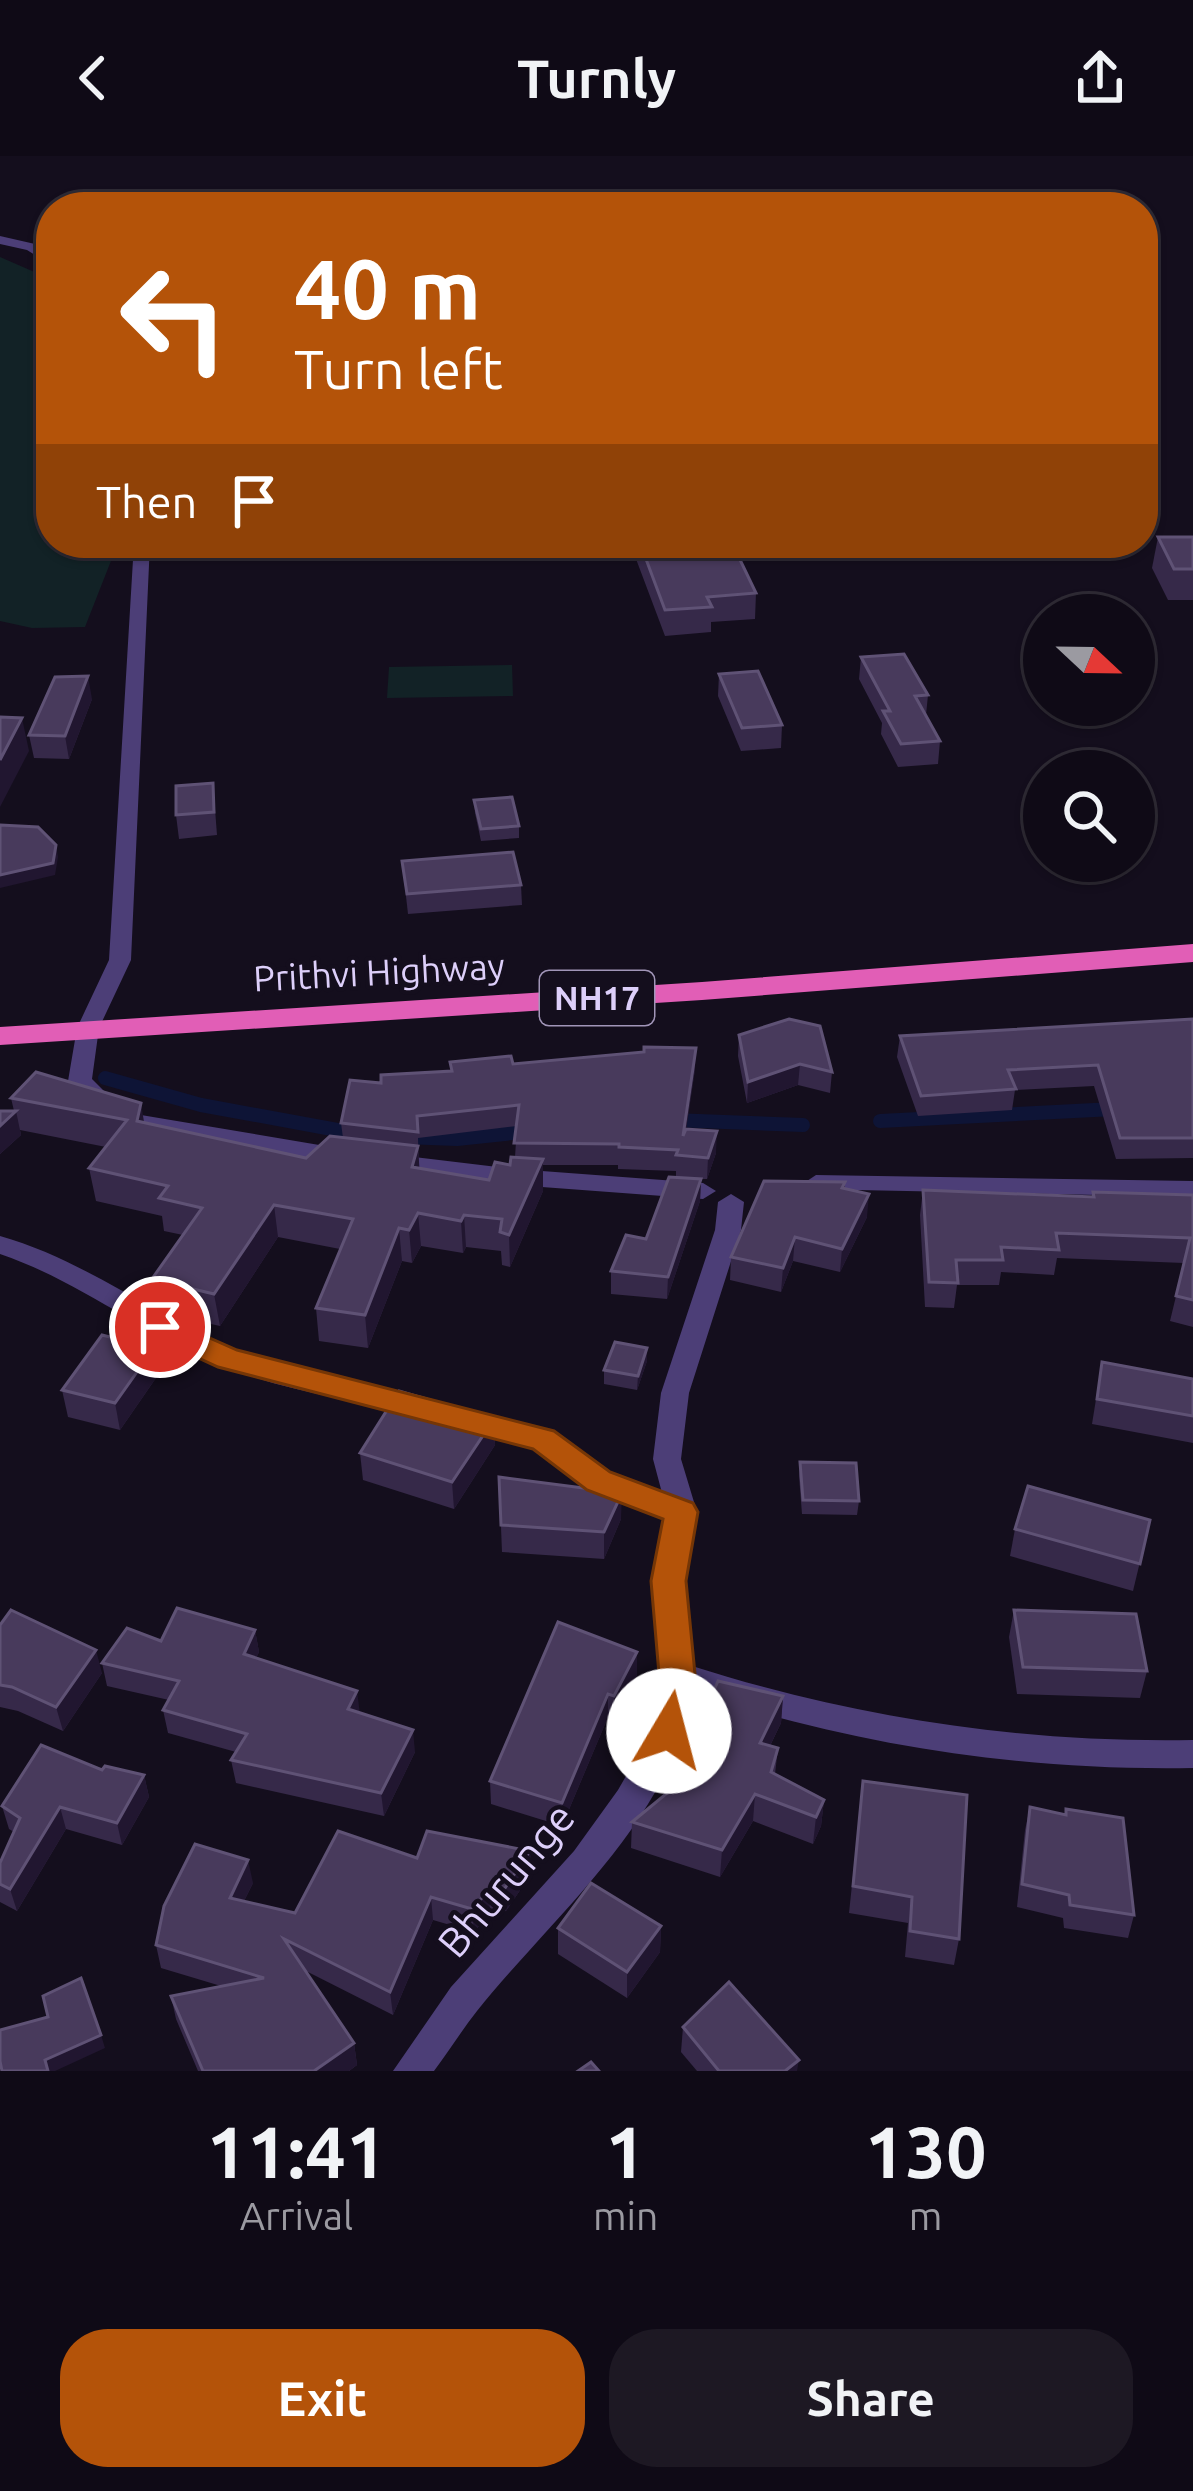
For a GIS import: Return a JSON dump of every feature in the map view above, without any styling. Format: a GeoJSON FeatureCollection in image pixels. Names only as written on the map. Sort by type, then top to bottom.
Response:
{"type":"FeatureCollection","features":[{"type":"Feature","properties":{"kind":"highway","name":"Prithvi Highway"},"geometry":{"type":"LineString","coordinates":[[0,1036],[702,992],[1193,952]]}},
{"type":"Feature","properties":{"kind":"street"},"geometry":{"type":"LineString","coordinates":[[0,240],[36,250]]}},
{"type":"Feature","properties":{"kind":"street"},"geometry":{"type":"LineString","coordinates":[[141,558],[120,960],[88,1028],[80,1082],[103,1106],[139,1122],[320,1154],[717,1196],[728,1231],[675,1394],[667,1459],[682,1512]]}},
{"type":"Feature","properties":{"kind":"street"},"geometry":{"type":"LineString","coordinates":[[791,1185],[1193,1190]]}},
{"type":"Feature","properties":{"kind":"street"},"geometry":{"type":"LineString","coordinates":[[0,1245],[36,1254],[160,1327],[229,1359],[542,1439],[598,1481],[682,1512]]}},
{"type":"Feature","properties":{"kind":"street","name":"Bhurunge"},"geometry":{"type":"LineString","coordinates":[[412,2071],[464,1999],[586,1862],[630,1800],[669,1731],[677,1674],[669,1581],[682,1512]]}},
{"type":"Feature","properties":{"kind":"street"},"geometry":{"type":"LineString","coordinates":[[677,1674],[761,1703],[884,1729],[1073,1757],[1193,1754]]}},
{"type":"Feature","properties":{"kind":"shaded area"},"geometry":{"type":"Polygon","coordinates":[[[0,257],[36,273],[36,558],[112,558],[85,627],[32,628],[0,621],[0,257]]]}},
{"type":"Feature","properties":{"kind":"shaded area"},"geometry":{"type":"Polygon","coordinates":[[[512,665],[513,696],[387,698],[389,667],[512,665]]]}},
{"type":"Feature","properties":{"kind":"building"},"geometry":{"type":"Polygon","coordinates":[[[1158,537],[1193,537],[1193,569],[1174,569],[1158,537]]]}},
{"type":"Feature","properties":{"kind":"building"},"geometry":{"type":"Polygon","coordinates":[[[646,558],[739,558],[756,593],[707,597],[712,607],[665,610],[646,558]]]}},
{"type":"Feature","properties":{"kind":"building"},"geometry":{"type":"Polygon","coordinates":[[[904,654],[928,695],[915,696],[940,741],[901,744],[883,711],[890,711],[861,657],[904,654]]]}},
{"type":"Feature","properties":{"kind":"building"},"geometry":{"type":"Polygon","coordinates":[[[758,671],[782,725],[742,728],[719,674],[758,671]]]}},
{"type":"Feature","properties":{"kind":"building"},"geometry":{"type":"Polygon","coordinates":[[[88,676],[65,736],[29,735],[55,677],[88,676]]]}},
{"type":"Feature","properties":{"kind":"building"},"geometry":{"type":"Polygon","coordinates":[[[0,717],[22,718],[0,760],[0,717]]]}},
{"type":"Feature","properties":{"kind":"building"},"geometry":{"type":"Polygon","coordinates":[[[213,783],[214,812],[176,815],[176,786],[213,783]]]}},
{"type":"Feature","properties":{"kind":"building"},"geometry":{"type":"Polygon","coordinates":[[[512,797],[519,826],[481,829],[474,800],[512,797]]]}},
{"type":"Feature","properties":{"kind":"building"},"geometry":{"type":"Polygon","coordinates":[[[0,825],[38,827],[56,845],[53,863],[0,875],[0,825]]]}},
{"type":"Feature","properties":{"kind":"building"},"geometry":{"type":"Polygon","coordinates":[[[513,852],[521,885],[407,894],[402,861],[513,852]]]}},
{"type":"Feature","properties":{"kind":"building"},"geometry":{"type":"Polygon","coordinates":[[[789,1019],[820,1026],[832,1072],[800,1064],[748,1082],[739,1035],[789,1019]]]}},
{"type":"Feature","properties":{"kind":"building"},"geometry":{"type":"Polygon","coordinates":[[[1193,1019],[1193,1138],[1120,1138],[1098,1065],[1008,1070],[1016,1089],[921,1096],[900,1036],[1193,1019]]]}},
{"type":"Feature","properties":{"kind":"building"},"geometry":{"type":"Polygon","coordinates":[[[644,1047],[696,1048],[683,1136],[686,1129],[717,1131],[708,1158],[619,1144],[514,1143],[519,1105],[417,1116],[418,1132],[341,1123],[350,1080],[381,1083],[381,1075],[452,1071],[450,1062],[511,1056],[513,1064],[644,1052],[644,1047]]]}},
{"type":"Feature","properties":{"kind":"building"},"geometry":{"type":"Polygon","coordinates":[[[36,1072],[141,1103],[137,1121],[306,1158],[330,1136],[418,1146],[412,1167],[489,1180],[495,1162],[510,1165],[511,1157],[543,1159],[509,1235],[500,1232],[502,1219],[464,1215],[461,1221],[418,1213],[409,1230],[399,1228],[365,1315],[316,1308],[353,1219],[274,1205],[214,1294],[154,1276],[202,1208],[159,1198],[168,1186],[89,1168],[127,1120],[11,1098],[36,1072]]]}},
{"type":"Feature","properties":{"kind":"building"},"geometry":{"type":"Polygon","coordinates":[[[0,1111],[16,1111],[0,1126],[0,1111]]]}},
{"type":"Feature","properties":{"kind":"building"},"geometry":{"type":"Polygon","coordinates":[[[669,1177],[701,1179],[668,1277],[611,1271],[626,1235],[646,1239],[669,1177]]]}},
{"type":"Feature","properties":{"kind":"building"},"geometry":{"type":"Polygon","coordinates":[[[764,1181],[845,1182],[842,1188],[869,1194],[842,1249],[795,1237],[783,1268],[731,1257],[764,1181]]]}},
{"type":"Feature","properties":{"kind":"building"},"geometry":{"type":"Polygon","coordinates":[[[923,1190],[1094,1197],[1093,1192],[1193,1195],[1193,1300],[1176,1296],[1190,1238],[1056,1233],[1059,1250],[1001,1247],[1003,1260],[956,1260],[958,1283],[929,1282],[923,1190]]]}},
{"type":"Feature","properties":{"kind":"building"},"geometry":{"type":"Polygon","coordinates":[[[102,1335],[154,1348],[115,1403],[62,1390],[102,1335]]]}},
{"type":"Feature","properties":{"kind":"building"},"geometry":{"type":"Polygon","coordinates":[[[615,1342],[647,1348],[638,1376],[604,1370],[615,1342]]]}},
{"type":"Feature","properties":{"kind":"building"},"geometry":{"type":"Polygon","coordinates":[[[1102,1362],[1193,1379],[1193,1416],[1097,1399],[1102,1362]]]}},
{"type":"Feature","properties":{"kind":"building"},"geometry":{"type":"Polygon","coordinates":[[[399,1391],[494,1419],[452,1482],[360,1453],[399,1391]]]}},
{"type":"Feature","properties":{"kind":"building"},"geometry":{"type":"Polygon","coordinates":[[[800,1462],[856,1463],[859,1501],[803,1500],[800,1462]]]}},
{"type":"Feature","properties":{"kind":"building"},"geometry":{"type":"Polygon","coordinates":[[[499,1477],[622,1493],[604,1532],[501,1525],[499,1477]]]}},
{"type":"Feature","properties":{"kind":"building"},"geometry":{"type":"Polygon","coordinates":[[[1028,1486],[1150,1520],[1140,1564],[1015,1529],[1028,1486]]]}},
{"type":"Feature","properties":{"kind":"building"},"geometry":{"type":"Polygon","coordinates":[[[177,1608],[255,1630],[244,1654],[357,1691],[348,1709],[413,1730],[381,1793],[231,1760],[247,1734],[163,1710],[179,1681],[102,1663],[127,1628],[161,1641],[177,1608]]]}},
{"type":"Feature","properties":{"kind":"building"},"geometry":{"type":"Polygon","coordinates":[[[11,1610],[96,1650],[56,1707],[0,1685],[0,1625],[11,1610]]]}},
{"type":"Feature","properties":{"kind":"building"},"geometry":{"type":"Polygon","coordinates":[[[1014,1610],[1136,1614],[1147,1671],[1023,1667],[1014,1610]]]}},
{"type":"Feature","properties":{"kind":"building"},"geometry":{"type":"Polygon","coordinates":[[[558,1622],[637,1652],[614,1696],[608,1694],[562,1803],[490,1781],[558,1622]]]}},
{"type":"Feature","properties":{"kind":"building"},"geometry":{"type":"Polygon","coordinates":[[[718,1681],[783,1696],[760,1743],[778,1748],[771,1772],[824,1800],[816,1817],[755,1794],[722,1850],[632,1822],[689,1775],[705,1724],[700,1723],[718,1681]]]}},
{"type":"Feature","properties":{"kind":"building"},"geometry":{"type":"Polygon","coordinates":[[[41,1745],[102,1770],[105,1766],[144,1775],[117,1823],[60,1807],[10,1889],[0,1884],[0,1863],[20,1818],[2,1806],[41,1745]]]}},
{"type":"Feature","properties":{"kind":"building"},"geometry":{"type":"Polygon","coordinates":[[[863,1781],[967,1795],[959,1939],[910,1931],[912,1897],[853,1886],[863,1781]]]}},
{"type":"Feature","properties":{"kind":"building"},"geometry":{"type":"Polygon","coordinates":[[[1030,1807],[1066,1815],[1066,1809],[1123,1818],[1134,1915],[1070,1905],[1069,1895],[1022,1884],[1030,1807]]]}},
{"type":"Feature","properties":{"kind":"building"},"geometry":{"type":"Polygon","coordinates":[[[338,1831],[417,1858],[427,1831],[530,1851],[505,1888],[489,1890],[472,1909],[431,1897],[390,1992],[284,1939],[354,2043],[314,2071],[203,2071],[171,1996],[264,1978],[156,1945],[164,1906],[195,1844],[248,1860],[230,1898],[295,1913],[338,1831]]]}},
{"type":"Feature","properties":{"kind":"building"},"geometry":{"type":"Polygon","coordinates":[[[591,1883],[661,1926],[627,1972],[558,1928],[591,1883]]]}},
{"type":"Feature","properties":{"kind":"building"},"geometry":{"type":"Polygon","coordinates":[[[81,1978],[101,2035],[45,2060],[48,2071],[2,2071],[0,2030],[48,2017],[43,1996],[81,1978]]]}},
{"type":"Feature","properties":{"kind":"building"},"geometry":{"type":"Polygon","coordinates":[[[729,1982],[799,2060],[785,2071],[719,2071],[683,2027],[729,1982]]]}},
{"type":"Feature","properties":{"kind":"building"},"geometry":{"type":"Polygon","coordinates":[[[591,2062],[599,2071],[578,2071],[591,2062]]]}},
{"type":"Feature","properties":{"kind":"waterway"},"geometry":{"type":"LineString","coordinates":[[105,1078],[201,1105],[359,1134]]}},
{"type":"Feature","properties":{"kind":"waterway"},"geometry":{"type":"LineString","coordinates":[[880,1121],[1114,1109]]}},
{"type":"Feature","properties":{"kind":"waterway"},"geometry":{"type":"LineString","coordinates":[[672,1120],[803,1125]]}},
{"type":"Feature","properties":{"kind":"waterway"},"geometry":{"type":"LineString","coordinates":[[403,1137],[457,1139],[532,1131]]}},
{"type":"Feature","properties":{"kind":"route"},"geometry":{"type":"LineString","coordinates":[[160,1327],[229,1359],[542,1439],[598,1481],[682,1512],[669,1581],[677,1674],[669,1731]]}}]}
